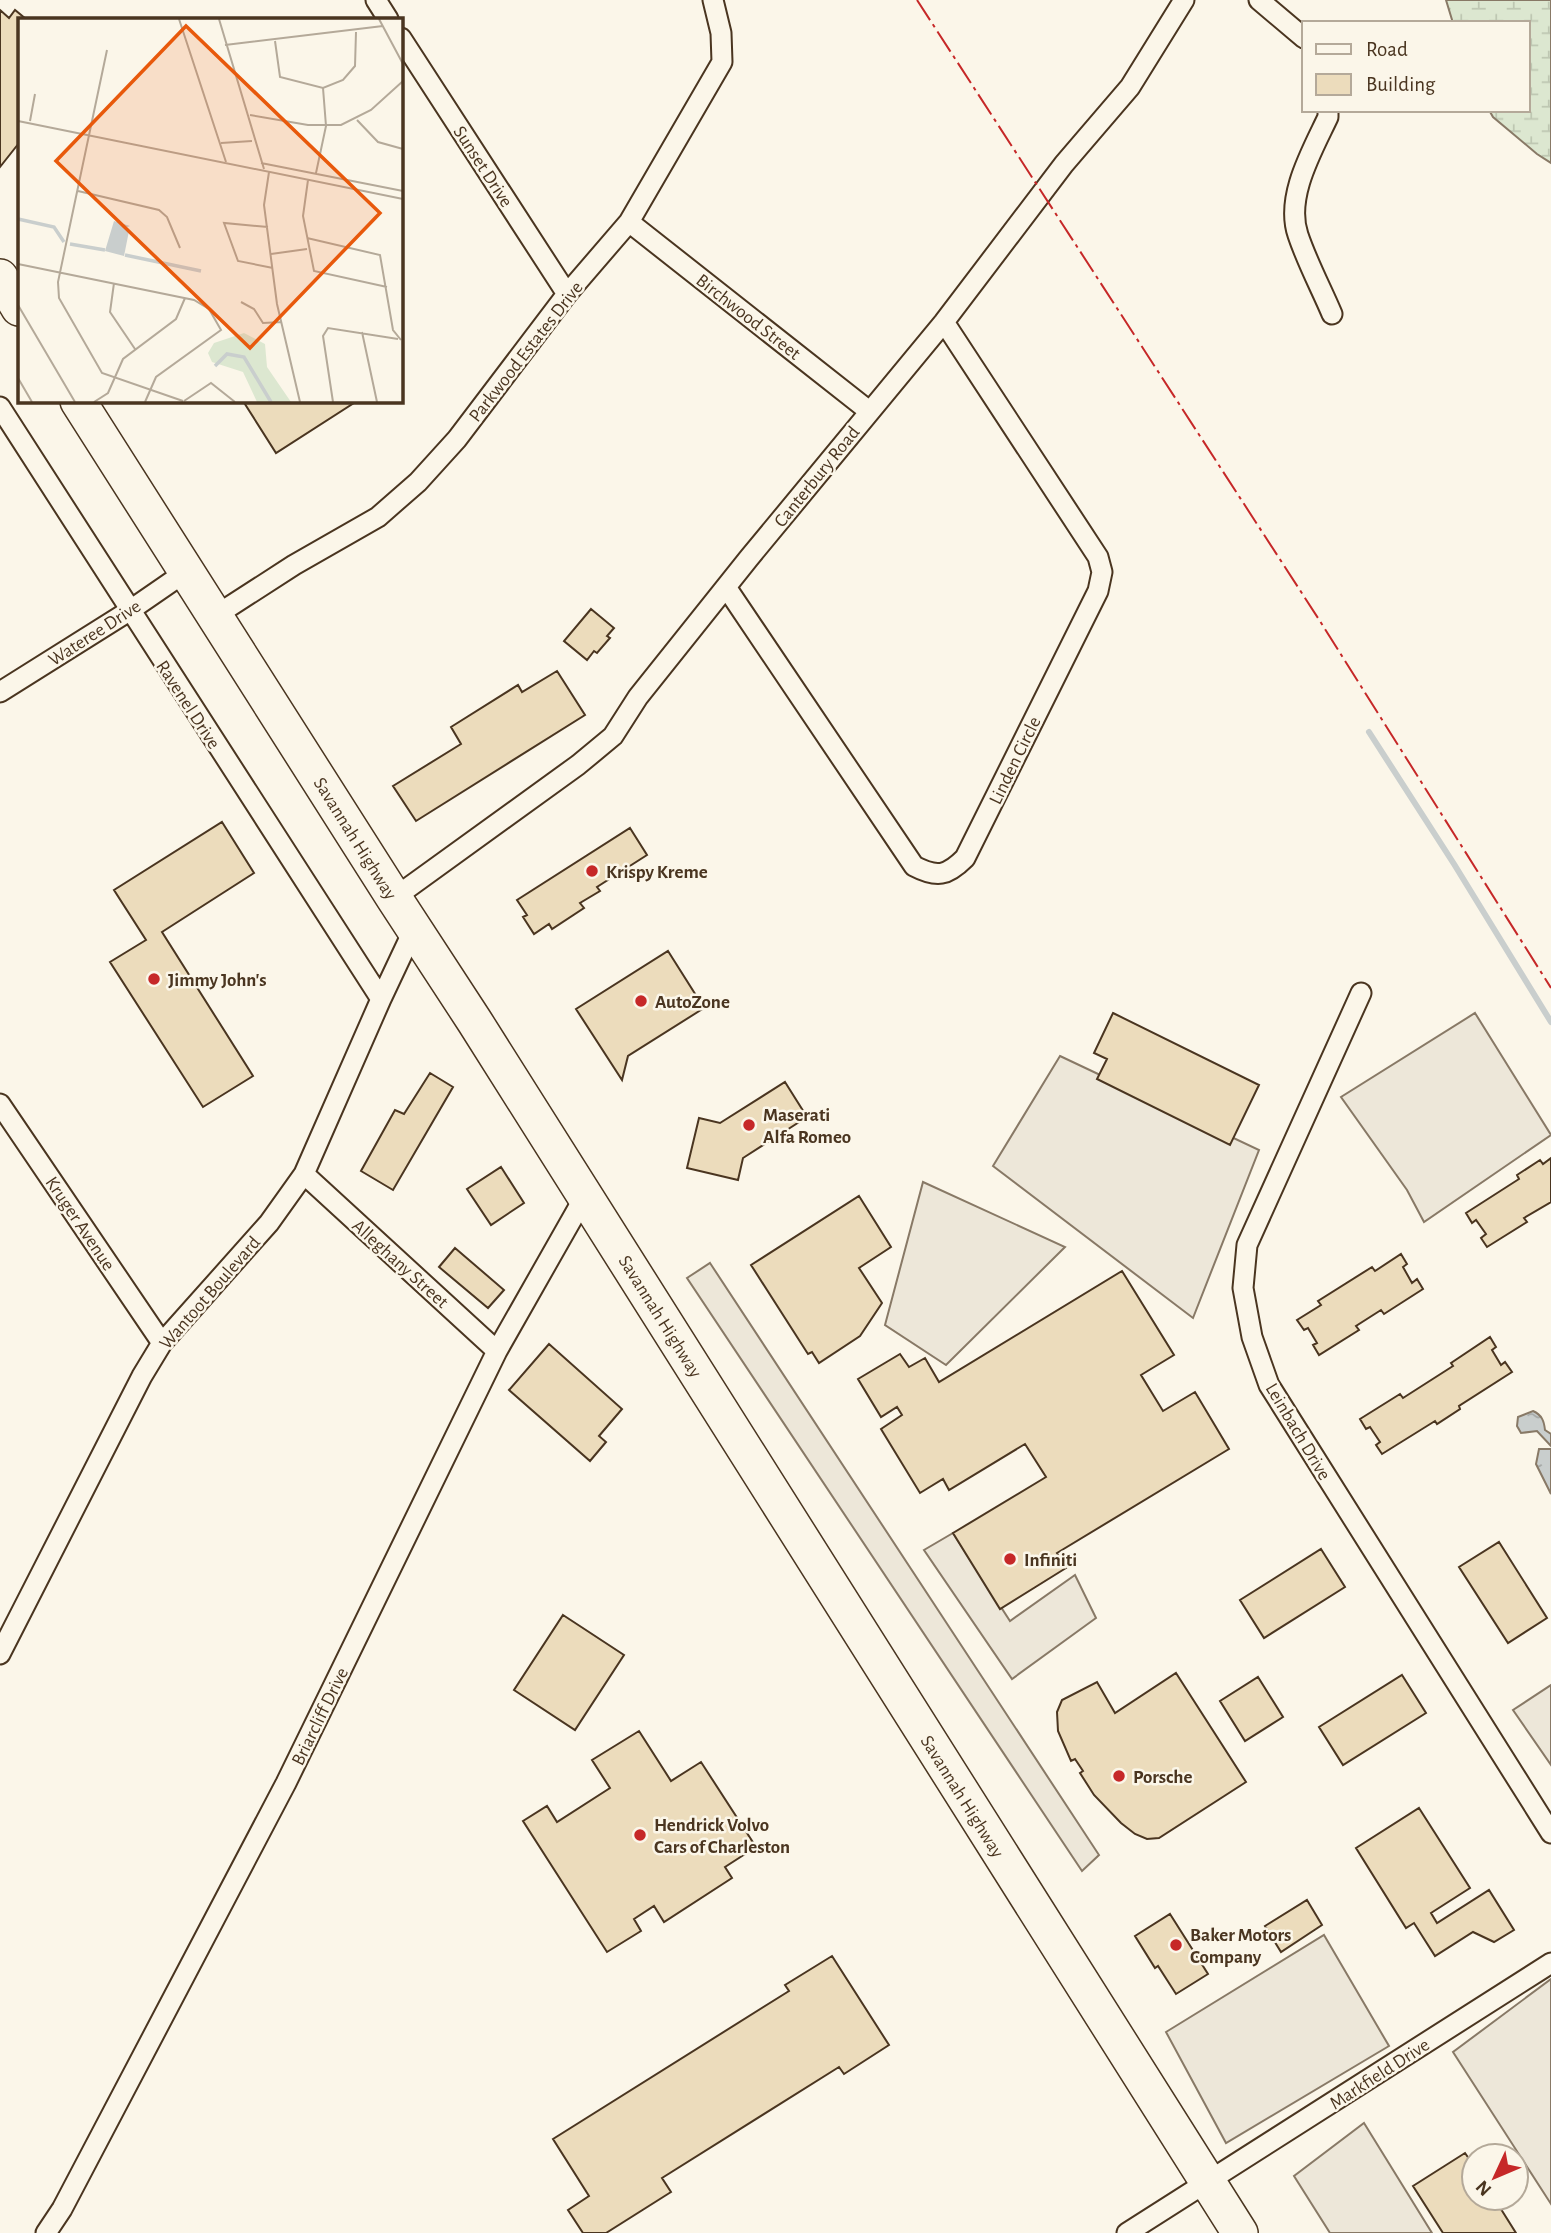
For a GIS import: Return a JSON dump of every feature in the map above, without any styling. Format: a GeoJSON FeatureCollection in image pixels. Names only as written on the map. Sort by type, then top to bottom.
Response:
{"type":"FeatureCollection","features":[{"type":"Feature","properties":{"kind":"highway"},"geometry":{"type":"LineString","coordinates":[[0,277],[18,306]]}},
{"type":"Feature","properties":{"kind":"highway","name":"Savannah Highway"},"geometry":{"type":"LineString","coordinates":[[79,402],[585,1196],[1240,2233]]}},
{"type":"Feature","properties":{"kind":"street"},"geometry":{"type":"LineString","coordinates":[[376,0],[387,18]]}},
{"type":"Feature","properties":{"kind":"street","name":"Parkwood Estates Drive"},"geometry":{"type":"LineString","coordinates":[[215,616],[294,565],[378,517],[418,482],[457,439],[567,294],[629,222],[722,62],[721,33],[713,0]]}},
{"type":"Feature","properties":{"kind":"street","name":"Canterbury Road"},"geometry":{"type":"LineString","coordinates":[[394,898],[578,765],[613,736],[638,698],[726,587],[944,322],[1064,164],[1130,88],[1184,0]]}},
{"type":"Feature","properties":{"kind":"street"},"geometry":{"type":"LineString","coordinates":[[1259,0],[1302,36]]}},
{"type":"Feature","properties":{"kind":"street","name":"Sunset Drive"},"geometry":{"type":"LineString","coordinates":[[402,40],[567,294]]}},
{"type":"Feature","properties":{"kind":"street"},"geometry":{"type":"LineString","coordinates":[[1328,112],[1303,169],[1296,200],[1297,233],[1332,314]]}},
{"type":"Feature","properties":{"kind":"street","name":"Birchwood Street"},"geometry":{"type":"LineString","coordinates":[[629,222],[869,411]]}},
{"type":"Feature","properties":{"kind":"street","name":"Linden Circle"},"geometry":{"type":"LineString","coordinates":[[726,587],[914,866],[929,874],[954,870],[965,858],[1098,591],[1102,572],[1098,557],[944,322]]}},
{"type":"Feature","properties":{"kind":"street","name":"Ravenel Drive"},"geometry":{"type":"LineString","coordinates":[[0,407],[381,999]]}},
{"type":"Feature","properties":{"kind":"street","name":"Wateree Drive"},"geometry":{"type":"LineString","coordinates":[[0,692],[187,571]]}},
{"type":"Feature","properties":{"kind":"street","name":"Wantoot Boulevard"},"geometry":{"type":"LineString","coordinates":[[0,1654],[142,1376],[162,1343],[268,1223],[304,1174],[414,929]]}},
{"type":"Feature","properties":{"kind":"street","name":"Leinbach Drive"},"geometry":{"type":"LineString","coordinates":[[1361,993],[1248,1245],[1243,1288],[1252,1337],[1269,1385],[1551,1833]]}},
{"type":"Feature","properties":{"kind":"street","name":"Kruger Avenue"},"geometry":{"type":"LineString","coordinates":[[0,1104],[162,1343]]}},
{"type":"Feature","properties":{"kind":"street","name":"Alleghany Street"},"geometry":{"type":"LineString","coordinates":[[304,1174],[497,1351]]}},
{"type":"Feature","properties":{"kind":"street","name":"Briarcliff Drive"},"geometry":{"type":"LineString","coordinates":[[46,2233],[62,2209],[286,1783],[497,1351],[585,1196]]}},
{"type":"Feature","properties":{"kind":"street","name":"Markfield Drive"},"geometry":{"type":"LineString","coordinates":[[1127,2233],[1551,1963]]}},
{"type":"Feature","properties":{"kind":"green space"},"geometry":{"type":"Polygon","coordinates":[[[1446,0],[1551,0],[1551,163],[1490,112],[1530,112],[1530,21],[1452,21],[1446,0]]]}},
{"type":"Feature","properties":{"kind":"shaded area"},"geometry":{"type":"Polygon","coordinates":[[[1475,1013],[1551,1135],[1424,1222],[1407,1190],[1341,1097],[1475,1013]]]}},
{"type":"Feature","properties":{"kind":"shaded area"},"geometry":{"type":"Polygon","coordinates":[[[1060,1056],[1259,1150],[1193,1318],[993,1166],[1060,1056]]]}},
{"type":"Feature","properties":{"kind":"shaded area"},"geometry":{"type":"Polygon","coordinates":[[[923,1182],[1065,1247],[946,1365],[885,1325],[923,1182]]]}},
{"type":"Feature","properties":{"kind":"shaded area"},"geometry":{"type":"Polygon","coordinates":[[[710,1263],[1099,1855],[1082,1871],[687,1278],[710,1263]]]}},
{"type":"Feature","properties":{"kind":"shaded area"},"geometry":{"type":"Polygon","coordinates":[[[953,1533],[1010,1621],[1075,1575],[1096,1618],[1012,1679],[924,1550],[953,1533]]]}},
{"type":"Feature","properties":{"kind":"shaded area"},"geometry":{"type":"Polygon","coordinates":[[[1551,1685],[1551,1765],[1513,1710],[1551,1685]]]}},
{"type":"Feature","properties":{"kind":"shaded area"},"geometry":{"type":"Polygon","coordinates":[[[1324,1935],[1389,2046],[1226,2143],[1166,2032],[1324,1935]]]}},
{"type":"Feature","properties":{"kind":"shaded area"},"geometry":{"type":"Polygon","coordinates":[[[1551,1979],[1551,2204],[1530,2171],[1530,2142],[1511,2142],[1453,2052],[1551,1979]]]}},
{"type":"Feature","properties":{"kind":"shaded area"},"geometry":{"type":"Polygon","coordinates":[[[1364,2123],[1432,2233],[1330,2233],[1294,2176],[1364,2123]]]}},
{"type":"Feature","properties":{"kind":"water"},"geometry":{"type":"Polygon","coordinates":[[[1533,1411],[1540,1416],[1545,1430],[1551,1434],[1551,1446],[1537,1431],[1521,1433],[1517,1426],[1518,1417],[1533,1411]]]}},
{"type":"Feature","properties":{"kind":"water"},"geometry":{"type":"Polygon","coordinates":[[[1539,1449],[1551,1449],[1551,1494],[1536,1464],[1539,1449]]]}},
{"type":"Feature","properties":{"kind":"building"},"geometry":{"type":"Polygon","coordinates":[[[0,10],[9,18],[15,10],[25,18],[18,18],[18,144],[0,167],[0,10]]]}},
{"type":"Feature","properties":{"kind":"building"},"geometry":{"type":"Polygon","coordinates":[[[244,402],[355,402],[276,453],[244,402]]]}},
{"type":"Feature","properties":{"kind":"building"},"geometry":{"type":"Polygon","coordinates":[[[591,609],[614,628],[607,636],[610,638],[587,660],[564,641],[591,609]]]}},
{"type":"Feature","properties":{"kind":"building"},"geometry":{"type":"Polygon","coordinates":[[[557,671],[585,715],[416,821],[393,786],[461,744],[451,727],[518,685],[522,692],[557,671]]]}},
{"type":"Feature","properties":{"kind":"building"},"geometry":{"type":"Polygon","coordinates":[[[222,822],[254,873],[162,932],[253,1076],[203,1107],[110,962],[146,940],[114,890],[222,822]]]}},
{"type":"Feature","properties":{"kind":"building","name":"Krispy Kreme"},"geometry":{"type":"Polygon","coordinates":[[[630,828],[647,855],[597,887],[600,891],[580,903],[584,908],[552,929],[549,924],[534,934],[523,917],[527,915],[517,900],[630,828]]]}},
{"type":"Feature","properties":{"kind":"building"},"geometry":{"type":"Polygon","coordinates":[[[668,951],[704,1008],[628,1056],[622,1080],[576,1009],[668,951]]]}},
{"type":"Feature","properties":{"kind":"building"},"geometry":{"type":"Polygon","coordinates":[[[1113,1013],[1259,1085],[1230,1145],[1097,1079],[1107,1059],[1094,1053],[1113,1013]]]}},
{"type":"Feature","properties":{"kind":"building"},"geometry":{"type":"Polygon","coordinates":[[[430,1073],[453,1087],[393,1190],[361,1171],[395,1110],[404,1114],[430,1073]]]}},
{"type":"Feature","properties":{"kind":"building"},"geometry":{"type":"Polygon","coordinates":[[[785,1082],[807,1117],[743,1158],[738,1180],[687,1168],[699,1118],[720,1123],[785,1082]]]}},
{"type":"Feature","properties":{"kind":"building"},"geometry":{"type":"Polygon","coordinates":[[[1551,1158],[1551,1202],[1524,1218],[1527,1222],[1487,1247],[1481,1238],[1486,1234],[1476,1220],[1472,1223],[1466,1213],[1519,1179],[1517,1175],[1540,1160],[1543,1164],[1551,1158]]]}},
{"type":"Feature","properties":{"kind":"building"},"geometry":{"type":"Polygon","coordinates":[[[501,1167],[524,1203],[491,1225],[467,1189],[501,1167]]]}},
{"type":"Feature","properties":{"kind":"building"},"geometry":{"type":"Polygon","coordinates":[[[859,1196],[891,1247],[859,1268],[882,1303],[860,1336],[819,1363],[812,1352],[808,1354],[751,1265],[859,1196]]]}},
{"type":"Feature","properties":{"kind":"building"},"geometry":{"type":"Polygon","coordinates":[[[455,1248],[504,1290],[488,1308],[439,1267],[455,1248]]]}},
{"type":"Feature","properties":{"kind":"building"},"geometry":{"type":"Polygon","coordinates":[[[1401,1254],[1407,1264],[1403,1267],[1412,1283],[1417,1279],[1423,1289],[1384,1314],[1381,1310],[1356,1326],[1359,1330],[1319,1355],[1313,1345],[1317,1343],[1308,1328],[1304,1330],[1297,1320],[1321,1305],[1318,1301],[1372,1267],[1375,1271],[1401,1254]]]}},
{"type":"Feature","properties":{"kind":"building"},"geometry":{"type":"Polygon","coordinates":[[[1122,1271],[1174,1355],[1141,1375],[1163,1411],[1195,1392],[1229,1449],[1057,1553],[1066,1568],[1000,1609],[953,1533],[1046,1477],[1025,1444],[949,1490],[943,1479],[920,1493],[881,1429],[902,1415],[897,1407],[881,1417],[858,1379],[900,1354],[909,1367],[925,1358],[939,1382],[1122,1271]]]}},
{"type":"Feature","properties":{"kind":"building"},"geometry":{"type":"Polygon","coordinates":[[[1490,1337],[1496,1347],[1492,1350],[1501,1365],[1505,1362],[1512,1372],[1459,1406],[1460,1409],[1437,1424],[1435,1421],[1382,1454],[1376,1445],[1380,1442],[1370,1427],[1366,1429],[1360,1419],[1400,1394],[1403,1398],[1453,1366],[1451,1363],[1490,1337]]]}},
{"type":"Feature","properties":{"kind":"building"},"geometry":{"type":"Polygon","coordinates":[[[549,1344],[622,1409],[599,1436],[606,1442],[590,1461],[509,1390],[549,1344]]]}},
{"type":"Feature","properties":{"kind":"building"},"geometry":{"type":"Polygon","coordinates":[[[1499,1542],[1547,1618],[1508,1643],[1459,1567],[1499,1542]]]}},
{"type":"Feature","properties":{"kind":"building"},"geometry":{"type":"Polygon","coordinates":[[[1321,1549],[1345,1587],[1264,1638],[1240,1600],[1321,1549]]]}},
{"type":"Feature","properties":{"kind":"building"},"geometry":{"type":"Polygon","coordinates":[[[563,1615],[624,1655],[575,1730],[514,1690],[563,1615]]]}},
{"type":"Feature","properties":{"kind":"building"},"geometry":{"type":"Polygon","coordinates":[[[1176,1673],[1246,1782],[1159,1838],[1147,1839],[1121,1823],[1094,1795],[1080,1773],[1083,1771],[1075,1759],[1071,1761],[1058,1731],[1057,1712],[1062,1700],[1097,1682],[1115,1713],[1176,1673]]]}},
{"type":"Feature","properties":{"kind":"building"},"geometry":{"type":"Polygon","coordinates":[[[1402,1675],[1426,1713],[1343,1765],[1319,1727],[1402,1675]]]}},
{"type":"Feature","properties":{"kind":"building"},"geometry":{"type":"Polygon","coordinates":[[[1258,1677],[1283,1717],[1245,1741],[1220,1701],[1258,1677]]]}},
{"type":"Feature","properties":{"kind":"building","name":"Hendrick Volvo Cars of Charleston"},"geometry":{"type":"Polygon","coordinates":[[[639,1731],[671,1781],[701,1762],[756,1847],[725,1867],[732,1878],[664,1922],[654,1906],[634,1919],[641,1931],[607,1952],[523,1821],[547,1806],[557,1822],[610,1788],[592,1760],[639,1731]]]}},
{"type":"Feature","properties":{"kind":"building"},"geometry":{"type":"Polygon","coordinates":[[[1419,1808],[1470,1888],[1431,1913],[1437,1923],[1489,1890],[1514,1930],[1494,1942],[1473,1932],[1435,1956],[1414,1923],[1406,1928],[1356,1848],[1419,1808]]]}},
{"type":"Feature","properties":{"kind":"building"},"geometry":{"type":"Polygon","coordinates":[[[1307,1900],[1322,1925],[1281,1952],[1265,1926],[1307,1900]]]}},
{"type":"Feature","properties":{"kind":"building"},"geometry":{"type":"Polygon","coordinates":[[[1170,1914],[1208,1974],[1176,1994],[1158,1966],[1155,1968],[1135,1936],[1170,1914]]]}},
{"type":"Feature","properties":{"kind":"building"},"geometry":{"type":"Polygon","coordinates":[[[832,1956],[889,2045],[844,2074],[839,2067],[662,2178],[671,2192],[606,2233],[583,2233],[568,2210],[589,2196],[553,2139],[789,1991],[785,1985],[832,1956]]]}},
{"type":"Feature","properties":{"kind":"building"},"geometry":{"type":"Polygon","coordinates":[[[1460,2156],[1460,2212],[1503,2212],[1516,2233],[1443,2233],[1413,2186],[1460,2156]]]}},
{"type":"Feature","properties":{"kind":"waterway"},"geometry":{"type":"LineString","coordinates":[[1369,732],[1551,1022]]}},
{"type":"Feature","properties":{"kind":"power"},"geometry":{"type":"LineString","coordinates":[[917,0],[1318,618],[1551,988]]}},
{"type":"Feature","properties":{"kind":"place","name":"Krispy Kreme"},"geometry":{"type":"Point","coordinates":[592,871]}},
{"type":"Feature","properties":{"kind":"place","name":"Jimmy John's"},"geometry":{"type":"Point","coordinates":[154,979]}},
{"type":"Feature","properties":{"kind":"place","name":"AutoZone"},"geometry":{"type":"Point","coordinates":[641,1001]}},
{"type":"Feature","properties":{"kind":"place","name":"Maserati Alfa Romeo"},"geometry":{"type":"Point","coordinates":[749,1125]}},
{"type":"Feature","properties":{"kind":"place","name":"Infiniti"},"geometry":{"type":"Point","coordinates":[1010,1559]}},
{"type":"Feature","properties":{"kind":"place","name":"Porsche"},"geometry":{"type":"Point","coordinates":[1119,1776]}},
{"type":"Feature","properties":{"kind":"place","name":"Hendrick Volvo Cars of Charleston"},"geometry":{"type":"Point","coordinates":[640,1835]}},
{"type":"Feature","properties":{"kind":"place","name":"Baker Motors Company"},"geometry":{"type":"Point","coordinates":[1176,1945]}}]}
